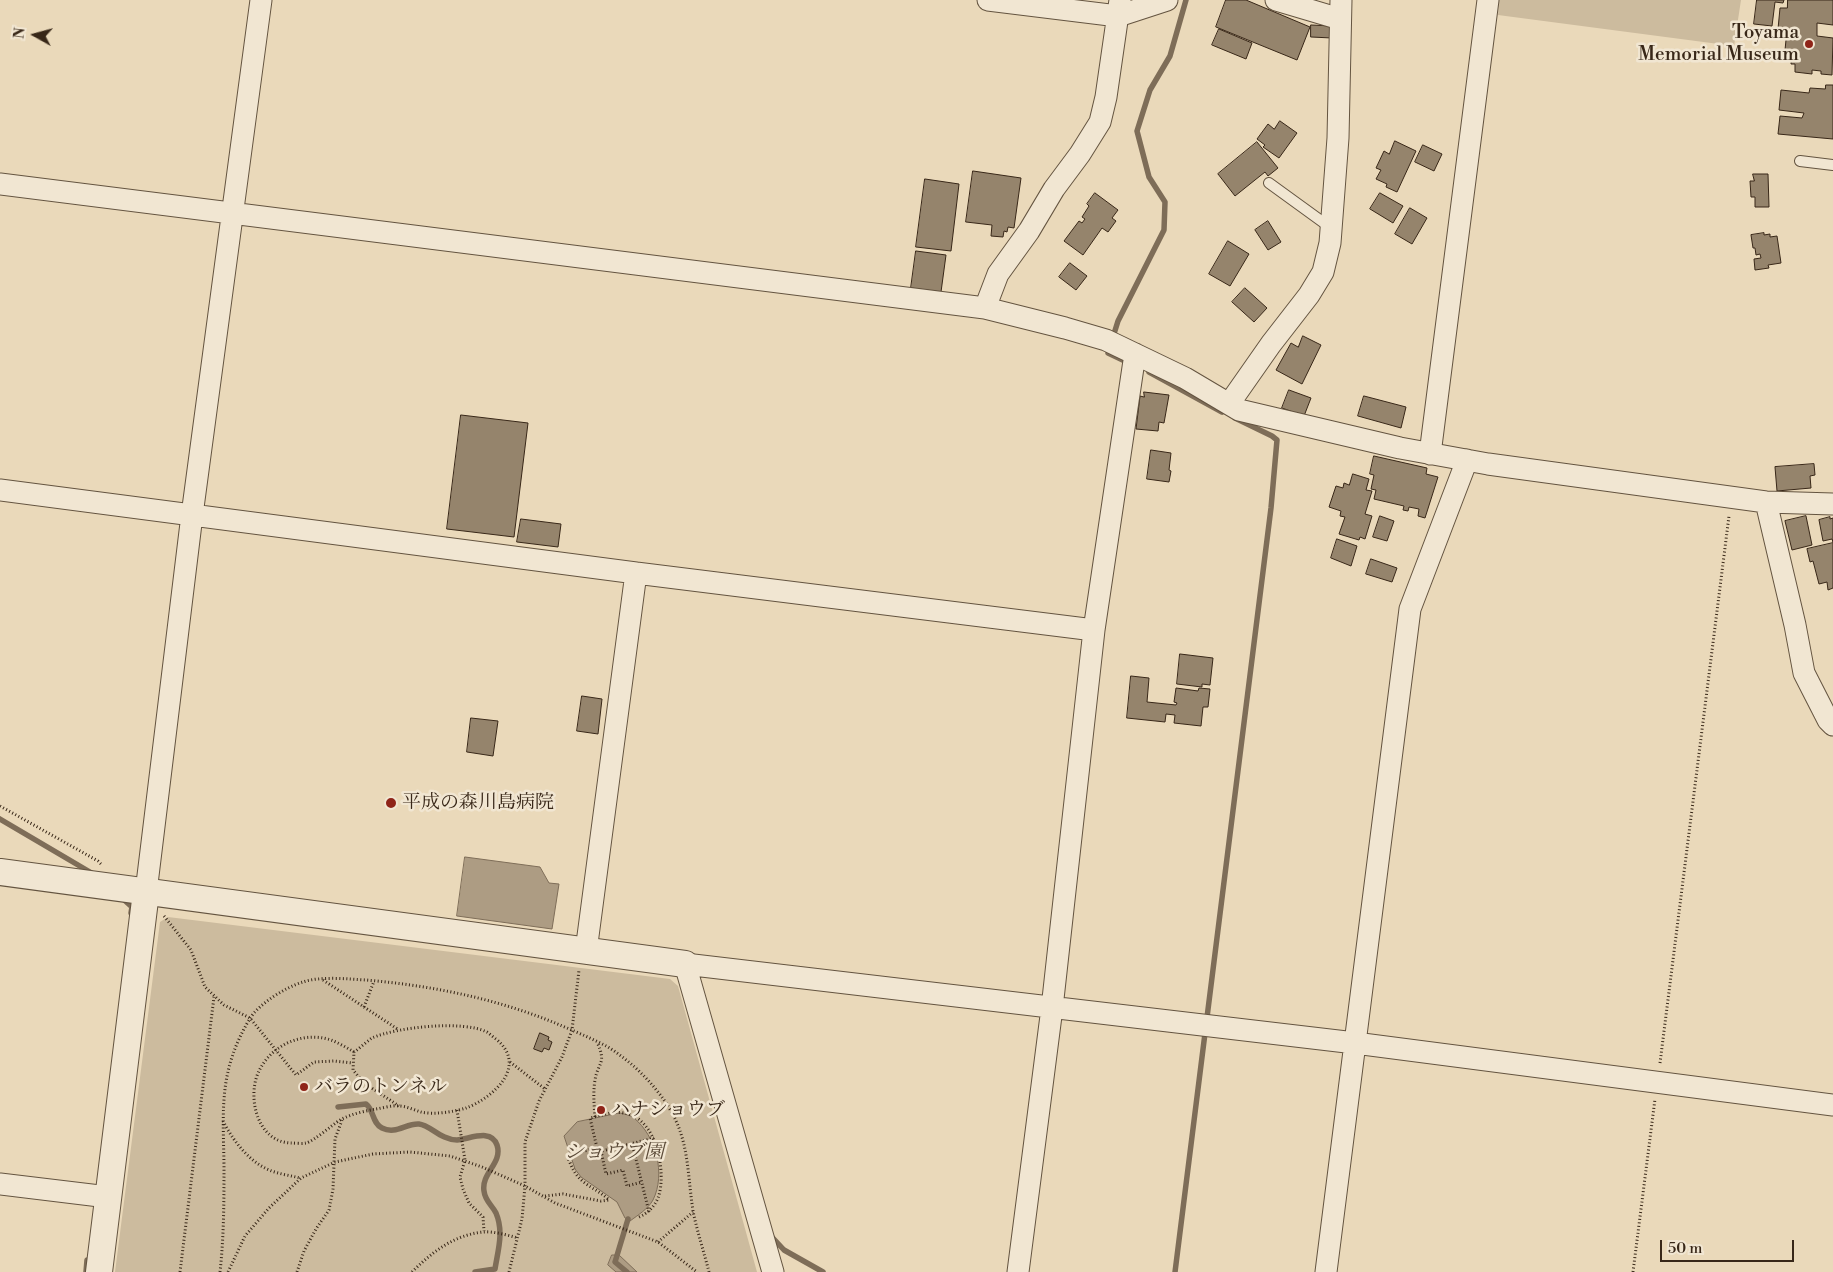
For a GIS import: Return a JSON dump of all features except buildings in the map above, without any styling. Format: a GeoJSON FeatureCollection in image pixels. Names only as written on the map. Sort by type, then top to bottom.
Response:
{"type":"FeatureCollection","features":[{"type":"Feature","properties":{"kind":"street"},"geometry":{"type":"LineString","coordinates":[[99,1272],[192,515],[261,0]]}},
{"type":"Feature","properties":{"kind":"street"},"geometry":{"type":"LineString","coordinates":[[988,0],[1119,8],[1166,0]]}},
{"type":"Feature","properties":{"kind":"street"},"geometry":{"type":"LineString","coordinates":[[1230,404],[1271,344],[1309,295],[1322,272],[1330,243],[1338,138],[1341,10],[1276,0]]}},
{"type":"Feature","properties":{"kind":"street"},"geometry":{"type":"LineString","coordinates":[[1430,454],[1488,0]]}},
{"type":"Feature","properties":{"kind":"street"},"geometry":{"type":"LineString","coordinates":[[985,308],[998,274],[1029,231],[1054,189],[1080,154],[1100,122],[1106,97],[1119,8]]}},
{"type":"Feature","properties":{"kind":"street"},"geometry":{"type":"LineString","coordinates":[[0,184],[985,308],[1106,340],[1185,378],[1239,410],[1391,446],[1467,460],[1732,498],[1766,502],[1833,504]]}},
{"type":"Feature","properties":{"kind":"street"},"geometry":{"type":"LineString","coordinates":[[1018,1272],[1052,1008],[1094,630],[1135,354]]}},
{"type":"Feature","properties":{"kind":"street"},"geometry":{"type":"LineString","coordinates":[[1326,1272],[1410,610],[1467,460]]}},
{"type":"Feature","properties":{"kind":"street"},"geometry":{"type":"LineString","coordinates":[[0,490],[636,574],[1094,630]]}},
{"type":"Feature","properties":{"kind":"street"},"geometry":{"type":"LineString","coordinates":[[1766,502],[1796,625],[1804,673],[1828,720],[1833,725]]}},
{"type":"Feature","properties":{"kind":"street"},"geometry":{"type":"LineString","coordinates":[[586,951],[636,574]]}},
{"type":"Feature","properties":{"kind":"street"},"geometry":{"type":"LineString","coordinates":[[0,872],[685,964],[1355,1043],[1833,1105]]}},
{"type":"Feature","properties":{"kind":"street"},"geometry":{"type":"LineString","coordinates":[[685,964],[773,1272]]}},
{"type":"Feature","properties":{"kind":"street"},"geometry":{"type":"LineString","coordinates":[[0,1184],[108,1198]]}},
{"type":"Feature","properties":{"kind":"lane"},"geometry":{"type":"LineString","coordinates":[[1800,161],[1833,165]]}},
{"type":"Feature","properties":{"kind":"lane"},"geometry":{"type":"LineString","coordinates":[[1269,183],[1331,229]]}},
{"type":"Feature","properties":{"kind":"path"},"geometry":{"type":"LineString","coordinates":[[1633,1272],[1732,498]]}},
{"type":"Feature","properties":{"kind":"path"},"geometry":{"type":"LineString","coordinates":[[0,806],[98,861],[104,869],[102,886]]}},
{"type":"Feature","properties":{"kind":"path"},"geometry":{"type":"LineString","coordinates":[[164,916],[191,950],[204,986],[224,1005],[250,1018],[296,1074],[314,1062],[334,1061],[353,1063]]}},
{"type":"Feature","properties":{"kind":"path"},"geometry":{"type":"LineString","coordinates":[[220,1272],[224,1182],[222,1119],[224,1084],[232,1054],[250,1018],[277,994],[305,981],[344,978],[444,990],[489,1000],[536,1015],[572,1030],[607,1047],[636,1067],[659,1092],[677,1120],[688,1158],[694,1212],[709,1272]]}},
{"type":"Feature","properties":{"kind":"path"},"geometry":{"type":"LineString","coordinates":[[323,980],[400,1030]]}},
{"type":"Feature","properties":{"kind":"path"},"geometry":{"type":"LineString","coordinates":[[364,1007],[374,981]]}},
{"type":"Feature","properties":{"kind":"path"},"geometry":{"type":"LineString","coordinates":[[509,1272],[522,1219],[525,1186],[525,1142],[536,1108],[562,1057],[572,1030],[577,983]]}},
{"type":"Feature","properties":{"kind":"path"},"geometry":{"type":"LineString","coordinates":[[180,1272],[214,997]]}},
{"type":"Feature","properties":{"kind":"path"},"geometry":{"type":"LineString","coordinates":[[510,1062],[506,1076],[496,1089],[478,1102],[446,1112],[423,1113],[399,1106],[364,1083],[353,1070],[354,1052],[372,1039],[400,1030],[452,1026],[487,1032],[504,1046],[510,1062],[545,1089]]}},
{"type":"Feature","properties":{"kind":"path"},"geometry":{"type":"LineString","coordinates":[[354,1052],[330,1040],[308,1037],[292,1040],[276,1049],[259,1070],[254,1088],[255,1107],[261,1125],[274,1138],[285,1143],[306,1143],[342,1119],[363,1112],[399,1106]]}},
{"type":"Feature","properties":{"kind":"path"},"geometry":{"type":"LineString","coordinates":[[595,1116],[595,1077],[601,1064],[602,1053],[596,1042]]}},
{"type":"Feature","properties":{"kind":"path"},"geometry":{"type":"LineString","coordinates":[[457,1110],[465,1160],[460,1177],[469,1202],[483,1217],[484,1232]]}},
{"type":"Feature","properties":{"kind":"path"},"geometry":{"type":"LineString","coordinates":[[640,1217],[649,1212],[657,1200],[661,1187],[661,1171],[654,1138],[636,1117],[629,1114],[615,1112],[590,1118],[598,1152],[654,1138]]}},
{"type":"Feature","properties":{"kind":"path"},"geometry":{"type":"LineString","coordinates":[[222,1119],[228,1132],[239,1146],[264,1168],[301,1178]]}},
{"type":"Feature","properties":{"kind":"path"},"geometry":{"type":"LineString","coordinates":[[297,1272],[304,1251],[329,1210],[333,1189],[335,1139],[342,1119]]}},
{"type":"Feature","properties":{"kind":"path"},"geometry":{"type":"LineString","coordinates":[[632,1143],[649,1212]]}},
{"type":"Feature","properties":{"kind":"path"},"geometry":{"type":"LineString","coordinates":[[544,1196],[563,1194],[601,1201],[608,1200],[576,1175],[567,1155],[597,1148]]}},
{"type":"Feature","properties":{"kind":"path"},"geometry":{"type":"LineString","coordinates":[[601,1151],[606,1174],[623,1170],[627,1186],[642,1182]]}},
{"type":"Feature","properties":{"kind":"path"},"geometry":{"type":"LineString","coordinates":[[228,1272],[245,1236],[269,1208],[301,1178],[335,1162],[372,1154],[410,1152],[450,1156],[482,1167],[525,1186],[555,1203],[658,1242],[697,1272]]}},
{"type":"Feature","properties":{"kind":"path"},"geometry":{"type":"LineString","coordinates":[[658,1242],[694,1212]]}},
{"type":"Feature","properties":{"kind":"path"},"geometry":{"type":"LineString","coordinates":[[412,1272],[440,1247],[457,1238],[484,1232],[518,1238]]}},
{"type":"Feature","properties":{"kind":"shaded area"},"geometry":{"type":"Polygon","coordinates":[[[1499,0],[1741,0],[1734,46],[1498,15],[1499,0]]]}},
{"type":"Feature","properties":{"kind":"shaded area"},"geometry":{"type":"Polygon","coordinates":[[[168,917],[670,979],[678,986],[757,1272],[115,1272],[160,922],[168,917]]]}},
{"type":"Feature","properties":{"kind":"water"},"geometry":{"type":"Polygon","coordinates":[[[465,857],[540,867],[549,883],[559,884],[552,929],[457,916],[465,857]]]}},
{"type":"Feature","properties":{"kind":"water","name":"ショウブ園"},"geometry":{"type":"Polygon","coordinates":[[[620,1113],[632,1117],[642,1126],[653,1145],[659,1167],[657,1190],[653,1200],[646,1209],[630,1221],[625,1218],[617,1202],[581,1177],[575,1169],[564,1136],[577,1122],[620,1113]]]}},
{"type":"Feature","properties":{"kind":"water"},"geometry":{"type":"Polygon","coordinates":[[[612,1255],[619,1255],[637,1272],[616,1272],[608,1265],[612,1255]]]}},
{"type":"Feature","properties":{"kind":"waterway"},"geometry":{"type":"LineString","coordinates":[[1129,363],[1108,353],[1118,321],[1164,230],[1165,202],[1149,177],[1137,131],[1150,90],[1170,56],[1186,0]]}},
{"type":"Feature","properties":{"kind":"waterway"},"geometry":{"type":"LineString","coordinates":[[1149,372],[1222,412]]}},
{"type":"Feature","properties":{"kind":"waterway"},"geometry":{"type":"LineString","coordinates":[[1175,1272],[1271,508],[1277,440],[1235,418]]}},
{"type":"Feature","properties":{"kind":"waterway"},"geometry":{"type":"LineString","coordinates":[[0,819],[95,875]]}},
{"type":"Feature","properties":{"kind":"waterway"},"geometry":{"type":"LineString","coordinates":[[121,897],[132,907],[131,913]]}},
{"type":"Feature","properties":{"kind":"waterway"},"geometry":{"type":"LineString","coordinates":[[338,1107],[366,1104],[376,1123],[387,1130],[396,1130],[419,1124],[446,1138],[457,1140],[485,1136],[494,1140],[497,1145],[497,1157],[486,1179],[484,1191],[486,1198],[496,1213],[500,1227],[499,1248],[495,1269],[475,1272]]}},
{"type":"Feature","properties":{"kind":"waterway"},"geometry":{"type":"LineString","coordinates":[[627,1272],[615,1262],[628,1219]]}},
{"type":"Feature","properties":{"kind":"waterway"},"geometry":{"type":"LineString","coordinates":[[771,1236],[784,1250],[823,1272]]}},
{"type":"Feature","properties":{"kind":"waterway"},"geometry":{"type":"LineString","coordinates":[[86,1272],[87,1260]]}},
{"type":"Feature","properties":{"kind":"place","name":"Toyama Memorial Museum"},"geometry":{"type":"Point","coordinates":[1809,44]}},
{"type":"Feature","properties":{"kind":"place","name":"平成の森川島病院"},"geometry":{"type":"Point","coordinates":[391,803]}},
{"type":"Feature","properties":{"kind":"place","name":"バラのトンネル"},"geometry":{"type":"Point","coordinates":[304,1087]}},
{"type":"Feature","properties":{"kind":"place","name":"ハナショウブ"},"geometry":{"type":"Point","coordinates":[601,1110]}}]}
